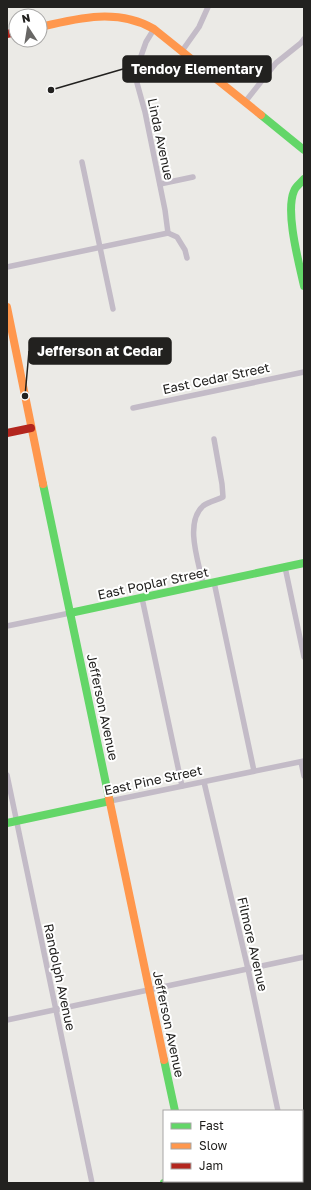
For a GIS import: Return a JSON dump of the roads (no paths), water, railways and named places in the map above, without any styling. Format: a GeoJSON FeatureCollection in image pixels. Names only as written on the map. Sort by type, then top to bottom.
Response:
{"type":"FeatureCollection","features":[{"type":"Feature","properties":{"kind":"main road"},"geometry":{"type":"LineString","coordinates":[[48,26],[95,17],[116,16],[137,20],[154,29],[304,150]]}},
{"type":"Feature","properties":{"kind":"main road"},"geometry":{"type":"LineString","coordinates":[[304,179],[294,191],[291,203],[292,219],[304,286]]}},
{"type":"Feature","properties":{"kind":"main road","name":"Jefferson Avenue"},"geometry":{"type":"LineString","coordinates":[[7,308],[175,1110]]}},
{"type":"Feature","properties":{"kind":"main road"},"geometry":{"type":"LineString","coordinates":[[7,433],[31,428]]}},
{"type":"Feature","properties":{"kind":"main road","name":"East Poplar Street"},"geometry":{"type":"LineString","coordinates":[[70,613],[304,563]]}},
{"type":"Feature","properties":{"kind":"main road","name":"East Pine Street"},"geometry":{"type":"LineString","coordinates":[[7,823],[110,801]]}},
{"type":"Feature","properties":{"kind":"street"},"geometry":{"type":"LineString","coordinates":[[182,51],[199,27],[208,7]]}},
{"type":"Feature","properties":{"kind":"street","name":"Linda Avenue"},"geometry":{"type":"LineString","coordinates":[[154,29],[146,42],[140,59],[137,83],[145,112],[160,184],[168,233]]}},
{"type":"Feature","properties":{"kind":"street"},"geometry":{"type":"LineString","coordinates":[[246,102],[276,63],[304,39]]}},
{"type":"Feature","properties":{"kind":"street"},"geometry":{"type":"LineString","coordinates":[[82,162],[114,309]]}},
{"type":"Feature","properties":{"kind":"street"},"geometry":{"type":"LineString","coordinates":[[160,184],[193,177]]}},
{"type":"Feature","properties":{"kind":"street"},"geometry":{"type":"LineString","coordinates":[[7,267],[168,233],[178,237],[185,250],[187,258]]}},
{"type":"Feature","properties":{"kind":"street","name":"East Cedar Street"},"geometry":{"type":"LineString","coordinates":[[133,408],[304,372]]}},
{"type":"Feature","properties":{"kind":"street"},"geometry":{"type":"LineString","coordinates":[[203,584],[193,532],[196,515],[204,505],[223,498],[214,438]]}},
{"type":"Feature","properties":{"kind":"street"},"geometry":{"type":"LineString","coordinates":[[285,567],[304,658]]}},
{"type":"Feature","properties":{"kind":"street"},"geometry":{"type":"LineString","coordinates":[[214,582],[254,771]]}},
{"type":"Feature","properties":{"kind":"street"},"geometry":{"type":"LineString","coordinates":[[142,598],[182,786]]}},
{"type":"Feature","properties":{"kind":"street","name":"East Poplar Street"},"geometry":{"type":"LineString","coordinates":[[7,626],[70,613]]}},
{"type":"Feature","properties":{"kind":"street"},"geometry":{"type":"LineString","coordinates":[[302,761],[304,776]]}},
{"type":"Feature","properties":{"kind":"street","name":"East Pine Street"},"geometry":{"type":"LineString","coordinates":[[110,801],[302,761]]}},
{"type":"Feature","properties":{"kind":"street","name":"Randolph Avenue"},"geometry":{"type":"LineString","coordinates":[[7,775],[92,1183]]}},
{"type":"Feature","properties":{"kind":"street","name":"Filmore Avenue"},"geometry":{"type":"LineString","coordinates":[[204,782],[248,969],[278,1110]]}},
{"type":"Feature","properties":{"kind":"street"},"geometry":{"type":"LineString","coordinates":[[7,1020],[304,957]]}},
{"type":"Feature","properties":{"kind":"place","name":"Tendoy Elementary"},"geometry":{"type":"Point","coordinates":[51,90]}},
{"type":"Feature","properties":{"kind":"place","name":"Jefferson at Cedar"},"geometry":{"type":"Point","coordinates":[25,396]}}]}
